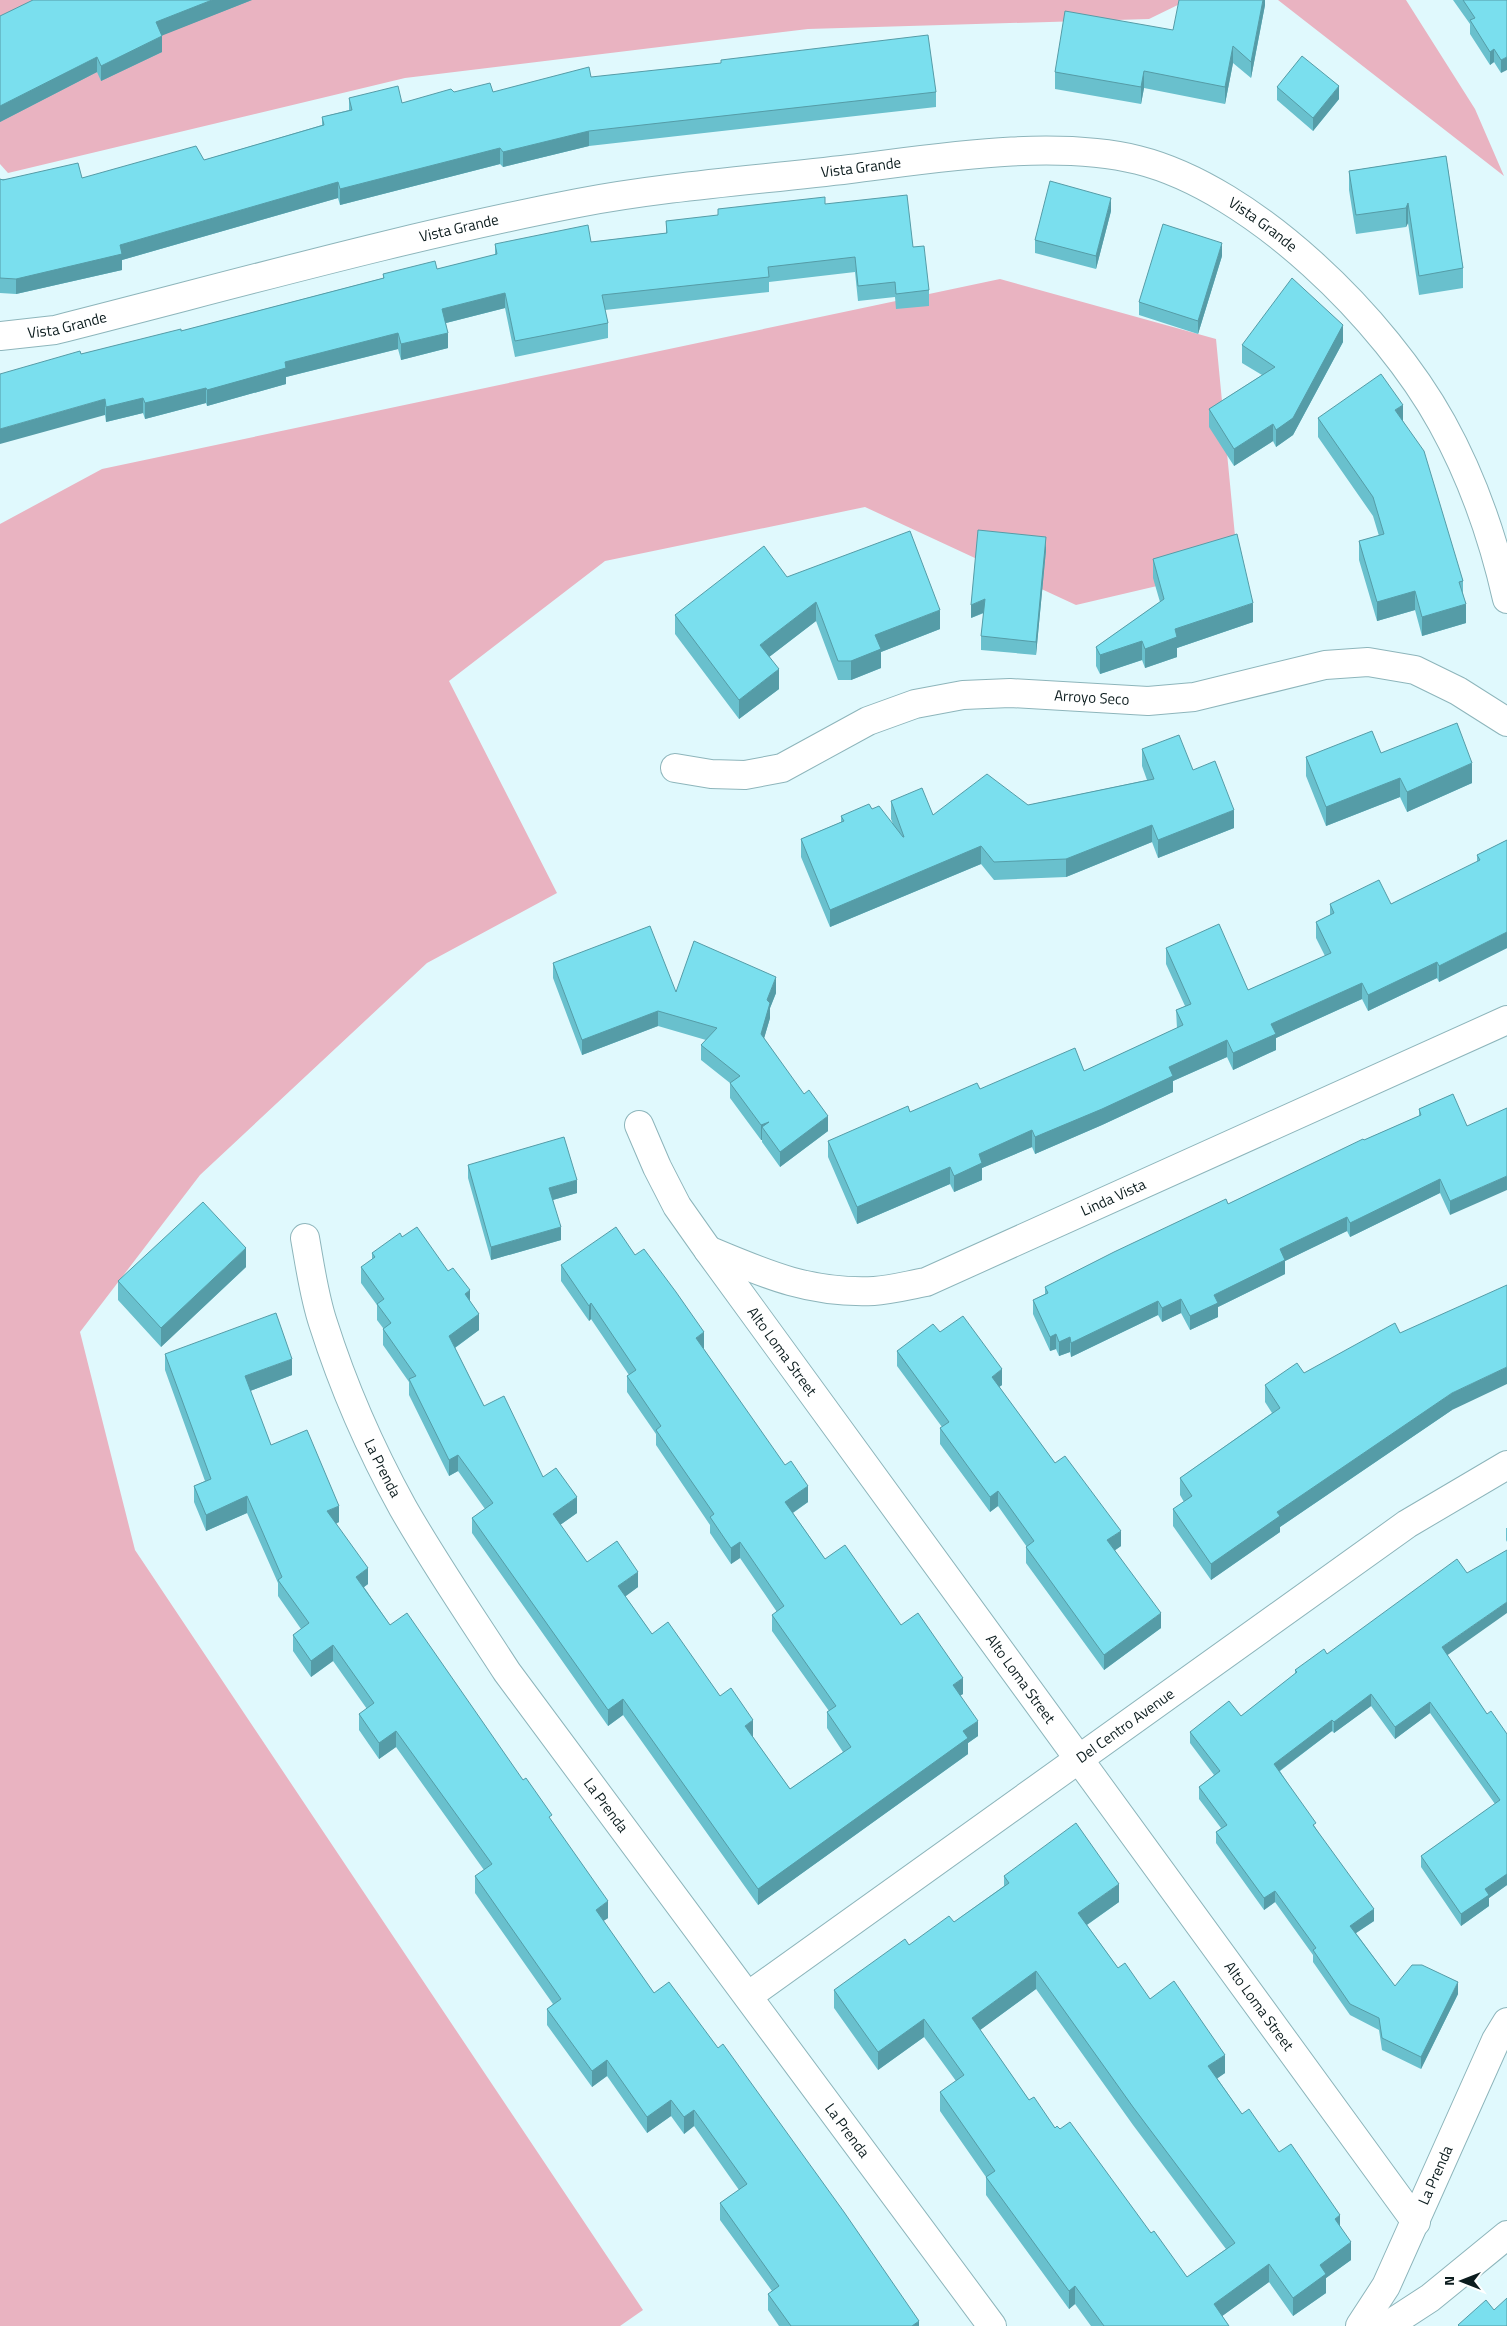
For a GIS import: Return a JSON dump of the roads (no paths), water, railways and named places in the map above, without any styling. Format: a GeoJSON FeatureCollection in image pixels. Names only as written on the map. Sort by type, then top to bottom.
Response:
{"type":"FeatureCollection","features":[{"type":"Feature","properties":{"kind":"street","name":"Vista Grande"},"geometry":{"type":"LineString","coordinates":[[0,336],[55,330],[494,220],[585,202],[919,161],[1026,152],[1085,152],[1140,161],[1196,181],[1257,219],[1305,259],[1359,310],[1405,366],[1442,422],[1474,486],[1495,548],[1507,599]]}},
{"type":"Feature","properties":{"kind":"street","name":"Arroyo Seco"},"geometry":{"type":"LineString","coordinates":[[675,768],[711,774],[745,775],[782,768],[868,721],[915,704],[963,695],[1010,693],[1148,701],[1194,697],[1325,665],[1368,662],[1415,670],[1458,690],[1507,722]]}},
{"type":"Feature","properties":{"kind":"street","name":"Linda Vista"},"geometry":{"type":"LineString","coordinates":[[708,1250],[773,1278],[823,1289],[874,1291],[926,1282],[1507,1020]]}},
{"type":"Feature","properties":{"kind":"street","name":"Alto Loma Street"},"geometry":{"type":"LineString","coordinates":[[639,1125],[657,1167],[677,1206],[708,1250],[1416,2222]]}},
{"type":"Feature","properties":{"kind":"street","name":"La Prenda"},"geometry":{"type":"LineString","coordinates":[[305,1238],[312,1280],[323,1323],[358,1413],[403,1507],[507,1672],[992,2326]]}},
{"type":"Feature","properties":{"kind":"street","name":"Del Centro Avenue"},"geometry":{"type":"LineString","coordinates":[[748,1996],[1407,1524],[1507,1465]]}},
{"type":"Feature","properties":{"kind":"street","name":"La Prenda"},"geometry":{"type":"LineString","coordinates":[[1360,2326],[1386,2286],[1496,2040],[1507,2022]]}},
{"type":"Feature","properties":{"kind":"street"},"geometry":{"type":"LineString","coordinates":[[1387,2326],[1430,2298],[1507,2236]]}}]}
